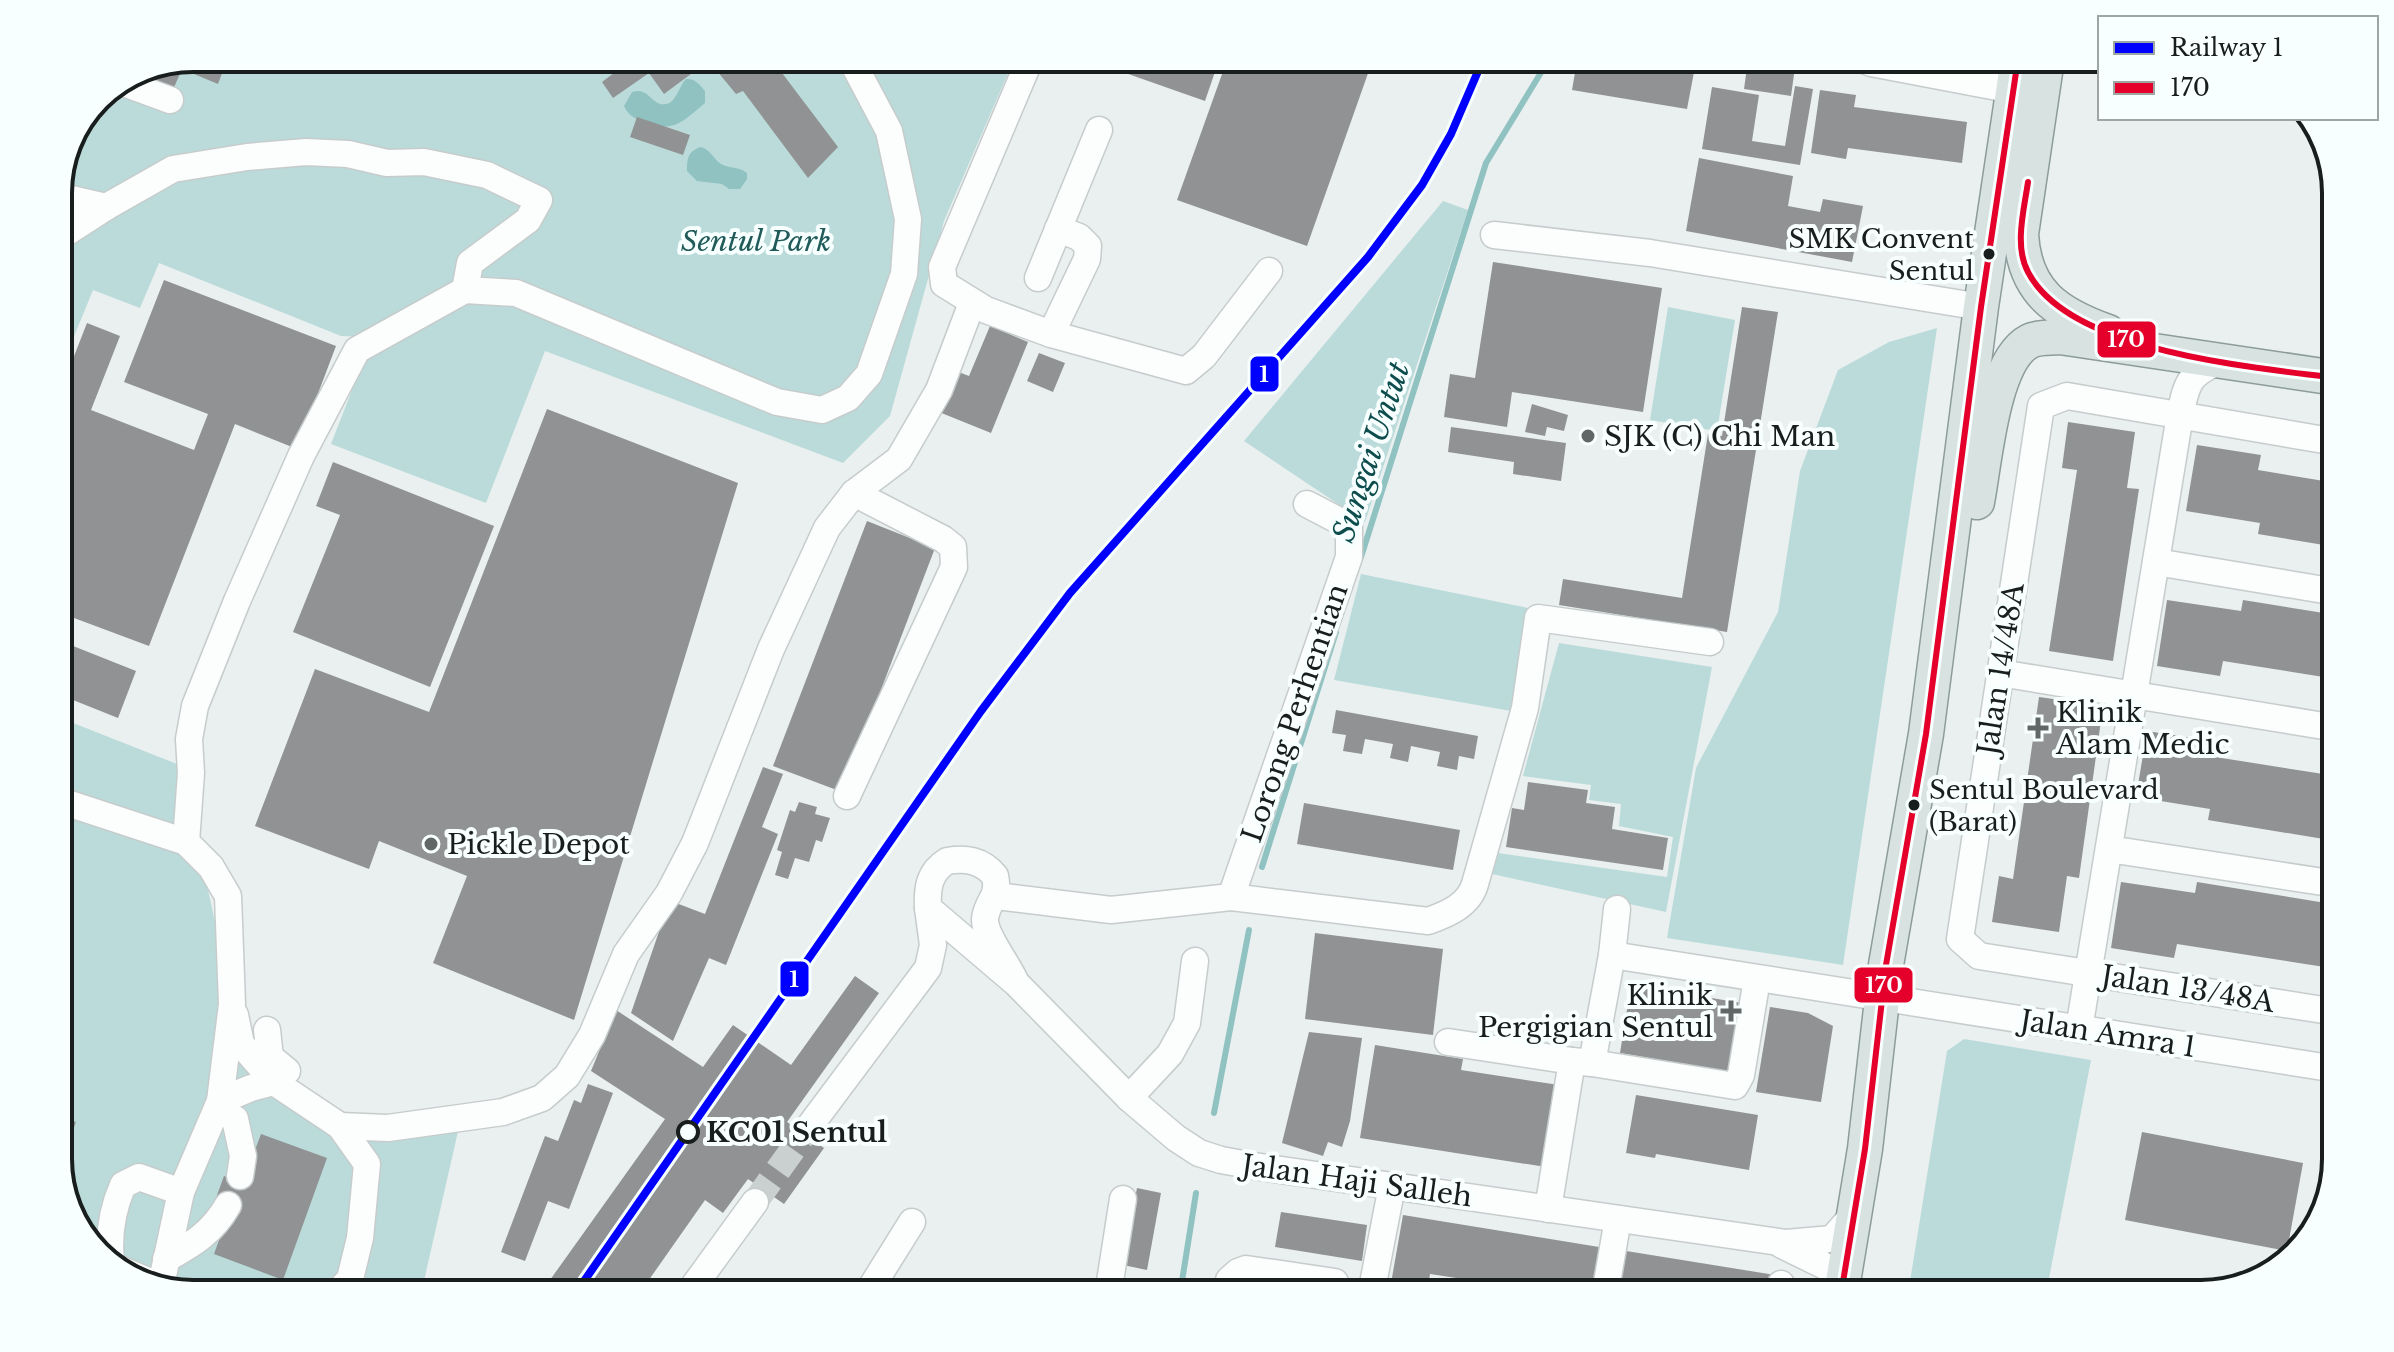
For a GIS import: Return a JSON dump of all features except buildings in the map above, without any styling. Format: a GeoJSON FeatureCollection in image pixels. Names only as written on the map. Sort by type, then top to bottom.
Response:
{"type":"FeatureCollection","features":[{"type":"Feature","properties":{"kind":"main road"},"geometry":{"type":"LineString","coordinates":[[2045,72],[2021,234],[2028,273],[2055,307],[2104,331],[2169,351]]}},
{"type":"Feature","properties":{"kind":"main road"},"geometry":{"type":"LineString","coordinates":[[1843,1280],[1865,1149],[1881,997],[1926,734],[1981,307],[2016,74]]}},
{"type":"Feature","properties":{"kind":"main road"},"geometry":{"type":"LineString","coordinates":[[1949,549],[1974,518],[1999,381],[2013,354],[2031,340],[2060,337],[2322,376]]}},
{"type":"Feature","properties":{"kind":"street"},"geometry":{"type":"LineString","coordinates":[[186,842],[191,773],[189,739],[195,706],[301,456],[357,350],[465,290],[516,293],[777,402],[822,410],[848,398],[869,374],[904,274],[908,219],[889,131],[858,72]]}},
{"type":"Feature","properties":{"kind":"street"},"geometry":{"type":"LineString","coordinates":[[1025,72],[942,267],[944,284],[972,303],[1051,334],[1186,371],[1204,356],[1269,271]]}},
{"type":"Feature","properties":{"kind":"street"},"geometry":{"type":"LineString","coordinates":[[1990,72],[2016,74]]}},
{"type":"Feature","properties":{"kind":"street"},"geometry":{"type":"LineString","coordinates":[[135,87],[170,100]]}},
{"type":"Feature","properties":{"kind":"street"},"geometry":{"type":"LineString","coordinates":[[1038,278],[1099,130]]}},
{"type":"Feature","properties":{"kind":"street"},"geometry":{"type":"LineString","coordinates":[[72,229],[173,169],[247,157],[306,152],[348,154],[387,163],[424,162],[487,175],[539,200],[528,220],[470,263],[465,290]]}},
{"type":"Feature","properties":{"kind":"street"},"geometry":{"type":"LineString","coordinates":[[72,199],[106,207]]}},
{"type":"Feature","properties":{"kind":"street"},"geometry":{"type":"LineString","coordinates":[[1051,334],[1087,259],[1088,246],[1079,237],[1058,229]]}},
{"type":"Feature","properties":{"kind":"street"},"geometry":{"type":"LineString","coordinates":[[1494,235],[1650,253],[1981,307]]}},
{"type":"Feature","properties":{"kind":"street"},"geometry":{"type":"LineString","coordinates":[[340,1126],[388,1128],[503,1112],[542,1098],[567,1076],[592,1035],[626,954],[669,893],[695,843],[777,636],[827,528],[854,493],[899,459],[939,390],[972,303]]}},
{"type":"Feature","properties":{"kind":"street"},"geometry":{"type":"LineString","coordinates":[[2079,1029],[2180,415],[2187,383],[2199,369],[2222,360]]}},
{"type":"Feature","properties":{"kind":"street","name":"Jalan 14/48A"},"geometry":{"type":"LineString","coordinates":[[2088,974],[1979,956],[1960,939],[2041,406],[2067,396],[2180,415]]}},
{"type":"Feature","properties":{"kind":"street"},"geometry":{"type":"LineString","coordinates":[[2180,415],[2322,440]]}},
{"type":"Feature","properties":{"kind":"street"},"geometry":{"type":"LineString","coordinates":[[847,796],[954,567],[953,547],[943,539],[854,493]]}},
{"type":"Feature","properties":{"kind":"street","name":"Lorong Perhentian"},"geometry":{"type":"LineString","coordinates":[[1231,897],[1349,557],[1349,526],[1307,504]]}},
{"type":"Feature","properties":{"kind":"street"},"geometry":{"type":"LineString","coordinates":[[2156,562],[2322,590]]}},
{"type":"Feature","properties":{"kind":"street"},"geometry":{"type":"LineString","coordinates":[[809,1127],[928,968],[933,945],[928,885],[932,874],[947,861],[981,863],[995,876],[996,891],[1111,910],[1231,897],[1428,921],[1449,914],[1472,895],[1525,708],[1538,618],[1710,642]]}},
{"type":"Feature","properties":{"kind":"street"},"geometry":{"type":"LineString","coordinates":[[2000,673],[2322,726]]}},
{"type":"Feature","properties":{"kind":"street"},"geometry":{"type":"LineString","coordinates":[[72,805],[186,842],[211,867],[228,896],[232,1004],[219,1105],[181,1192],[163,1276]]}},
{"type":"Feature","properties":{"kind":"street"},"geometry":{"type":"LineString","coordinates":[[2109,849],[2322,882]]}},
{"type":"Feature","properties":{"kind":"street","name":"Jalan Haji Salleh"},"geometry":{"type":"LineString","coordinates":[[996,891],[985,921],[1016,983]]}},
{"type":"Feature","properties":{"kind":"street","name":"Jalan Haji Salleh"},"geometry":{"type":"LineString","coordinates":[[928,908],[1016,983],[1129,1098],[1176,1138],[1199,1153],[1221,1160],[1786,1243],[1832,1239],[1854,1214]]}},
{"type":"Feature","properties":{"kind":"street"},"geometry":{"type":"LineString","coordinates":[[1548,1209],[1582,1062],[1612,955],[1617,909]]}},
{"type":"Feature","properties":{"kind":"street","name":"Jalan Amra 1"},"geometry":{"type":"LineString","coordinates":[[1612,955],[2322,1067]]}},
{"type":"Feature","properties":{"kind":"street"},"geometry":{"type":"LineString","coordinates":[[1129,1098],[1170,1054],[1187,1023],[1195,961]]}},
{"type":"Feature","properties":{"kind":"street","name":"Jalan 13/48A"},"geometry":{"type":"LineString","coordinates":[[2088,974],[2322,1010]]}},
{"type":"Feature","properties":{"kind":"street"},"geometry":{"type":"LineString","coordinates":[[1448,1042],[1735,1086],[1741,1075],[1757,979]]}},
{"type":"Feature","properties":{"kind":"street"},"geometry":{"type":"LineString","coordinates":[[232,1004],[241,1044],[274,1082],[340,1126],[367,1164],[360,1238],[349,1280]]}},
{"type":"Feature","properties":{"kind":"street"},"geometry":{"type":"LineString","coordinates":[[267,1030],[270,1057],[315,1093],[329,1100],[358,1114],[430,1109]]}},
{"type":"Feature","properties":{"kind":"street"},"geometry":{"type":"LineString","coordinates":[[219,1105],[251,1088],[274,1082]]}},
{"type":"Feature","properties":{"kind":"street"},"geometry":{"type":"LineString","coordinates":[[219,1105],[235,1119],[243,1156],[240,1176]]}},
{"type":"Feature","properties":{"kind":"street"},"geometry":{"type":"LineString","coordinates":[[110,1247],[115,1203],[123,1185],[139,1177],[181,1192]]}},
{"type":"Feature","properties":{"kind":"street"},"geometry":{"type":"LineString","coordinates":[[1374,1280],[1392,1186]]}},
{"type":"Feature","properties":{"kind":"street"},"geometry":{"type":"LineString","coordinates":[[1110,1280],[1123,1199]]}},
{"type":"Feature","properties":{"kind":"street"},"geometry":{"type":"LineString","coordinates":[[698,1280],[755,1202]]}},
{"type":"Feature","properties":{"kind":"street"},"geometry":{"type":"LineString","coordinates":[[166,1259],[192,1245],[217,1225],[228,1205]]}},
{"type":"Feature","properties":{"kind":"street"},"geometry":{"type":"LineString","coordinates":[[1607,1280],[1618,1219]]}},
{"type":"Feature","properties":{"kind":"street"},"geometry":{"type":"LineString","coordinates":[[876,1280],[912,1222]]}},
{"type":"Feature","properties":{"kind":"street","name":"Jalan Haji Salleh"},"geometry":{"type":"LineString","coordinates":[[1764,1240],[1807,1255],[1827,1267],[1835,1280]]}},
{"type":"Feature","properties":{"kind":"street"},"geometry":{"type":"LineString","coordinates":[[1229,1280],[1246,1269],[1321,1280]]}},
{"type":"Feature","properties":{"kind":"green space","name":"Sentul Park"},"geometry":{"type":"Polygon","coordinates":[[[1009,72],[944,221],[890,416],[843,463],[545,351],[486,503],[331,444],[368,349],[367,337],[341,336],[159,263],[140,308],[93,290],[72,341],[72,185],[84,139],[97,119],[126,92],[169,74],[1009,72]]]}},
{"type":"Feature","properties":{"kind":"green space"},"geometry":{"type":"Polygon","coordinates":[[[1443,201],[1468,210],[1365,522],[1244,441],[1443,201]]]}},
{"type":"Feature","properties":{"kind":"green space"},"geometry":{"type":"Polygon","coordinates":[[[1668,307],[1735,320],[1717,431],[1650,420],[1668,307]]]}},
{"type":"Feature","properties":{"kind":"green space"},"geometry":{"type":"Polygon","coordinates":[[[1937,328],[1843,965],[1667,938],[1696,768],[1778,612],[1800,471],[1838,370],[1889,342],[1937,328]]]}},
{"type":"Feature","properties":{"kind":"green space"},"geometry":{"type":"Polygon","coordinates":[[[1361,574],[1528,608],[1517,712],[1334,680],[1361,574]]]}},
{"type":"Feature","properties":{"kind":"green space"},"geometry":{"type":"Polygon","coordinates":[[[1559,643],[1712,667],[1666,912],[1492,874],[1498,853],[1667,877],[1673,837],[1619,826],[1621,804],[1589,800],[1591,785],[1523,776],[1559,643]]]}},
{"type":"Feature","properties":{"kind":"green space"},"geometry":{"type":"Polygon","coordinates":[[[72,723],[177,764],[176,824],[200,853],[238,1054],[331,1134],[459,1127],[424,1280],[177,1279],[132,1264],[107,1245],[81,1205],[72,1167],[72,723]]]}},
{"type":"Feature","properties":{"kind":"green space"},"geometry":{"type":"Polygon","coordinates":[[[1964,1039],[2091,1060],[2049,1280],[1910,1280],[1947,1051],[1964,1039]]]}},
{"type":"Feature","properties":{"kind":"shaded area"},"geometry":{"type":"Polygon","coordinates":[[[686,79],[695,81],[705,91],[705,103],[677,124],[662,126],[643,122],[627,112],[624,106],[632,92],[638,91],[657,103],[669,103],[686,79]]]}},
{"type":"Feature","properties":{"kind":"shaded area"},"geometry":{"type":"Polygon","coordinates":[[[700,147],[721,164],[747,173],[747,179],[740,189],[697,181],[687,171],[689,156],[700,147]]]}},
{"type":"Feature","properties":{"kind":"waterway","name":"Sungai Untut"},"geometry":{"type":"LineString","coordinates":[[1361,557],[1486,163],[1541,72]]}},
{"type":"Feature","properties":{"kind":"waterway","name":"Sungai Untut"},"geometry":{"type":"LineString","coordinates":[[1262,867],[1336,632]]}},
{"type":"Feature","properties":{"kind":"waterway","name":"Sungai Untut"},"geometry":{"type":"LineString","coordinates":[[1214,1113],[1249,930]]}},
{"type":"Feature","properties":{"kind":"waterway","name":"Sungai Untut"},"geometry":{"type":"LineString","coordinates":[[1182,1280],[1196,1193]]}},
{"type":"Feature","properties":{"kind":"tunnel"},"geometry":{"type":"LineString","coordinates":[[755,1202],[809,1127]]}},
{"type":"Feature","properties":{"kind":"rail line","name":"1"},"geometry":{"type":"LineString","coordinates":[[585,1280],[981,711],[1070,593],[1368,257],[1422,185],[1451,134],[1478,72]]}},
{"type":"Feature","properties":{"kind":"transit line","name":"170"},"geometry":{"type":"LineString","coordinates":[[1843,1280],[1865,1149],[1886,965],[1926,734],[1981,307],[2016,72]]}},
{"type":"Feature","properties":{"kind":"transit line","name":"170"},"geometry":{"type":"LineString","coordinates":[[2028,182],[2021,228],[2024,262],[2028,272],[2050,299],[2082,321],[2122,338],[2167,351],[2322,376]]}},
{"type":"Feature","properties":{"kind":"place","name":"SMK Convent Sentul"},"geometry":{"type":"Point","coordinates":[1989,254]}},
{"type":"Feature","properties":{"kind":"place","name":"SJK (C) Chi Man"},"geometry":{"type":"Point","coordinates":[1588,436]}},
{"type":"Feature","properties":{"kind":"place","name":"Klinik Alam Medic"},"geometry":{"type":"Point","coordinates":[2038,728]}},
{"type":"Feature","properties":{"kind":"place","name":"Sentul Boulevard (Barat)"},"geometry":{"type":"Point","coordinates":[1914,805]}},
{"type":"Feature","properties":{"kind":"place","name":"Pickle Depot"},"geometry":{"type":"Point","coordinates":[431,844]}},
{"type":"Feature","properties":{"kind":"place","name":"Klinik Pergigian Sentul"},"geometry":{"type":"Point","coordinates":[1731,1011]}},
{"type":"Feature","properties":{"kind":"place","name":"KC01 Sentul"},"geometry":{"type":"Point","coordinates":[688,1132]}}]}
